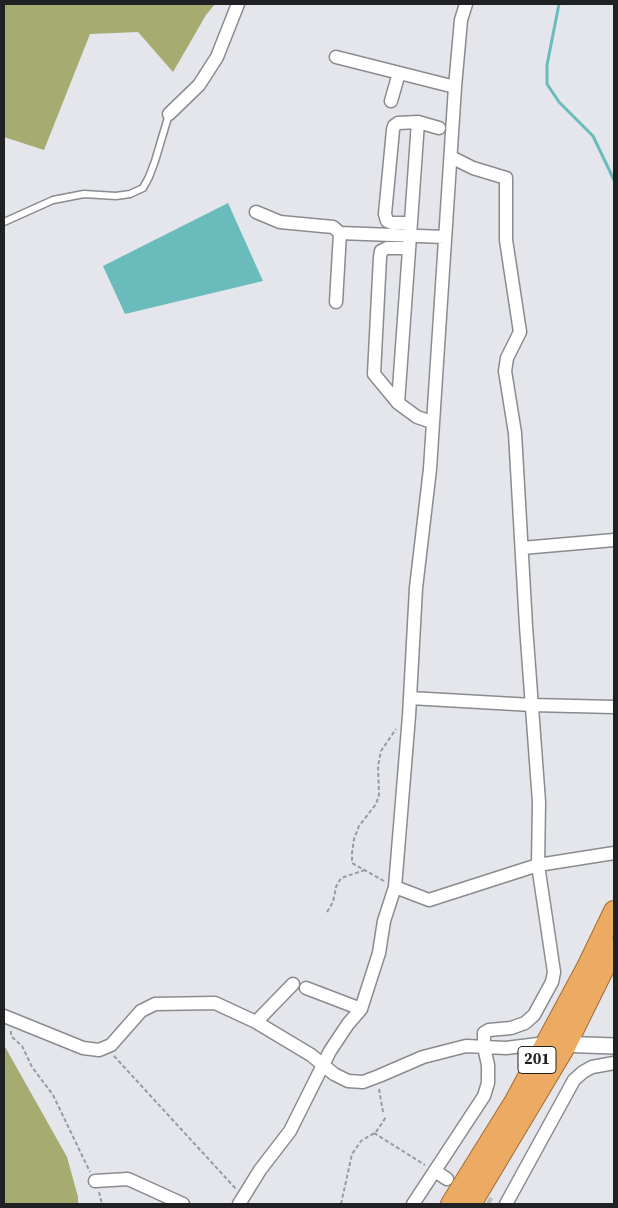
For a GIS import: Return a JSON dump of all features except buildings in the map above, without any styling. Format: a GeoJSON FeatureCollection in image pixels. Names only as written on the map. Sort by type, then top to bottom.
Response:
{"type":"FeatureCollection","features":[{"type":"Feature","properties":{"kind":"highway","name":"201"},"geometry":{"type":"LineString","coordinates":[[451,1204],[515,1101],[614,911]]}},
{"type":"Feature","properties":{"kind":"highway","name":"201"},"geometry":{"type":"LineString","coordinates":[[471,1204],[566,1044],[614,948]]}},
{"type":"Feature","properties":{"kind":"street"},"geometry":{"type":"LineString","coordinates":[[169,114],[199,85],[217,57],[238,4]]}},
{"type":"Feature","properties":{"kind":"street"},"geometry":{"type":"LineString","coordinates":[[240,1200],[290,1131],[330,1050],[361,1009],[379,954],[384,921],[395,887],[409,716],[416,588],[430,469],[455,87],[461,20],[466,4]]}},
{"type":"Feature","properties":{"kind":"street"},"geometry":{"type":"LineString","coordinates":[[336,57],[455,87]]}},
{"type":"Feature","properties":{"kind":"street"},"geometry":{"type":"LineString","coordinates":[[390,101],[399,73]]}},
{"type":"Feature","properties":{"kind":"street"},"geometry":{"type":"LineString","coordinates":[[398,403],[418,122]]}},
{"type":"Feature","properties":{"kind":"street"},"geometry":{"type":"LineString","coordinates":[[411,223],[392,223],[387,221],[385,214],[394,126],[398,123],[418,122],[439,128]]}},
{"type":"Feature","properties":{"kind":"street"},"geometry":{"type":"LineString","coordinates":[[413,1204],[484,1096],[488,1083],[488,1065],[484,1047],[484,1033],[489,1030],[511,1028],[524,1023],[534,1015],[552,982],[554,972],[538,866],[539,802],[515,433],[505,371],[507,358],[520,332],[506,240],[506,178],[473,168],[450,156]]}},
{"type":"Feature","properties":{"kind":"street"},"geometry":{"type":"LineString","coordinates":[[256,212],[280,222],[333,227],[340,232],[410,242]]}},
{"type":"Feature","properties":{"kind":"street"},"geometry":{"type":"LineString","coordinates":[[336,302],[340,232]]}},
{"type":"Feature","properties":{"kind":"street"},"geometry":{"type":"LineString","coordinates":[[432,422],[417,417],[398,403],[374,374],[380,257],[381,251],[387,248],[410,242],[445,237]]}},
{"type":"Feature","properties":{"kind":"street"},"geometry":{"type":"LineString","coordinates":[[522,548],[614,540]]}},
{"type":"Feature","properties":{"kind":"street"},"geometry":{"type":"LineString","coordinates":[[410,698],[532,705],[614,706]]}},
{"type":"Feature","properties":{"kind":"street"},"geometry":{"type":"LineString","coordinates":[[395,887],[429,900],[538,866],[613,851]]}},
{"type":"Feature","properties":{"kind":"street"},"geometry":{"type":"LineString","coordinates":[[256,1022],[294,984]]}},
{"type":"Feature","properties":{"kind":"street"},"geometry":{"type":"LineString","coordinates":[[306,988],[361,1009]]}},
{"type":"Feature","properties":{"kind":"street"},"geometry":{"type":"LineString","coordinates":[[9,1018],[83,1048],[98,1050],[111,1045],[141,1011],[155,1004],[215,1003],[256,1022],[311,1054],[334,1074],[348,1081],[363,1082],[423,1057],[466,1046],[506,1048],[546,1043],[614,1046]]}},
{"type":"Feature","properties":{"kind":"street"},"geometry":{"type":"LineString","coordinates":[[506,1204],[574,1080],[592,1067],[614,1064]]}},
{"type":"Feature","properties":{"kind":"street"},"geometry":{"type":"LineString","coordinates":[[435,1171],[447,1179]]}},
{"type":"Feature","properties":{"kind":"street"},"geometry":{"type":"LineString","coordinates":[[95,1181],[128,1179],[183,1204]]}},
{"type":"Feature","properties":{"kind":"lane"},"geometry":{"type":"LineString","coordinates":[[4,222],[53,200],[84,194],[116,196],[130,194],[143,188],[155,161],[169,114]]}},
{"type":"Feature","properties":{"kind":"path"},"geometry":{"type":"LineString","coordinates":[[395,887],[352,863],[354,840],[359,826],[376,804],[379,796],[378,766],[382,751],[390,737],[409,716]]}},
{"type":"Feature","properties":{"kind":"path"},"geometry":{"type":"LineString","coordinates":[[327,912],[333,902],[336,887],[342,878],[365,870]]}},
{"type":"Feature","properties":{"kind":"path"},"geometry":{"type":"LineString","coordinates":[[9,1018],[11,1036],[22,1046],[32,1066],[53,1095],[95,1181]]}},
{"type":"Feature","properties":{"kind":"path"},"geometry":{"type":"LineString","coordinates":[[106,1047],[240,1200]]}},
{"type":"Feature","properties":{"kind":"path"},"geometry":{"type":"LineString","coordinates":[[377,1077],[383,1112]]}},
{"type":"Feature","properties":{"kind":"path"},"geometry":{"type":"LineString","coordinates":[[341,1204],[352,1154],[361,1141],[374,1133],[386,1117]]}},
{"type":"Feature","properties":{"kind":"path"},"geometry":{"type":"LineString","coordinates":[[374,1133],[435,1171]]}},
{"type":"Feature","properties":{"kind":"green space"},"geometry":{"type":"Polygon","coordinates":[[[4,4],[215,4],[206,15],[173,72],[138,32],[90,34],[44,150],[4,137],[4,4]]]}},
{"type":"Feature","properties":{"kind":"green space"},"geometry":{"type":"Polygon","coordinates":[[[4,1045],[67,1157],[78,1197],[78,1204],[4,1204],[4,1045]]]}},
{"type":"Feature","properties":{"kind":"water"},"geometry":{"type":"Polygon","coordinates":[[[228,203],[263,281],[125,314],[103,266],[228,203]]]}},
{"type":"Feature","properties":{"kind":"waterway"},"geometry":{"type":"LineString","coordinates":[[559,4],[547,65],[547,84],[559,102],[593,136],[614,180]]}},
{"type":"Feature","properties":{"kind":"tunnel"},"geometry":{"type":"LineString","coordinates":[[471,1193],[490,1204]]}}]}
